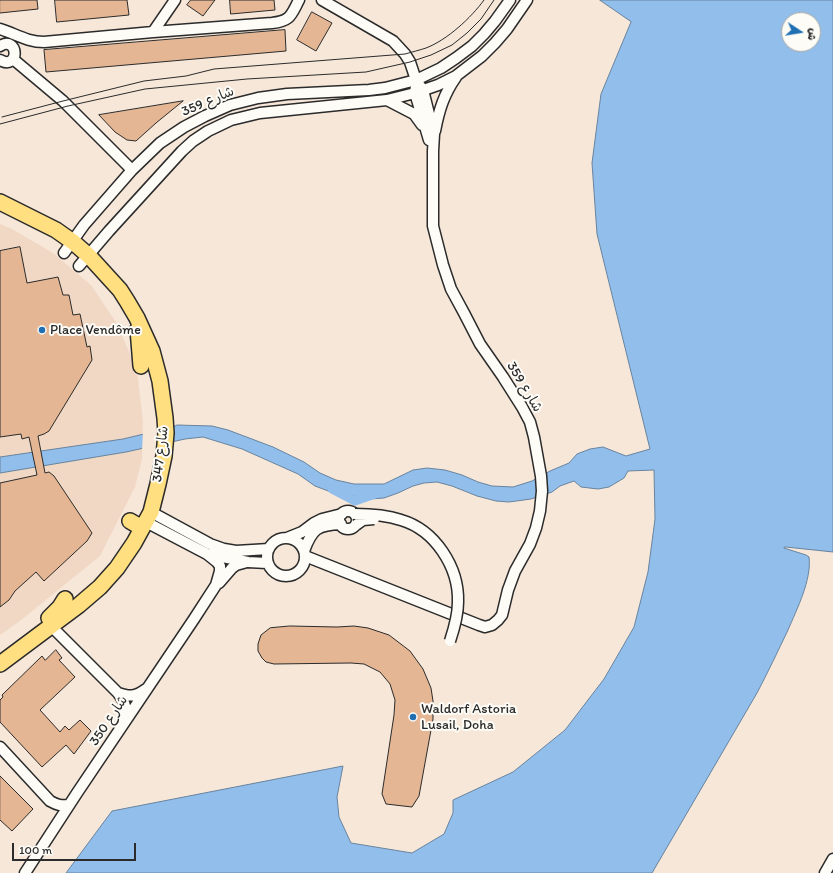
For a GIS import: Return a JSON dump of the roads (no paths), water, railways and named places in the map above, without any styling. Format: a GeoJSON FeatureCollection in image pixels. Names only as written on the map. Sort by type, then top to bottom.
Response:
{"type":"FeatureCollection","features":[{"type":"Feature","properties":{"kind":"main road","name":"شارع 347"},"geometry":{"type":"LineString","coordinates":[[0,202],[56,230],[68,247],[120,290],[137,318],[152,351],[160,381],[166,418],[164,456],[159,482],[134,543],[117,568],[100,587],[79,605],[0,664]]}},
{"type":"Feature","properties":{"kind":"main road"},"geometry":{"type":"LineString","coordinates":[[137,318],[141,366]]}},
{"type":"Feature","properties":{"kind":"main road"},"geometry":{"type":"LineString","coordinates":[[0,664],[20,641],[57,611],[65,599]]}},
{"type":"Feature","properties":{"kind":"street"},"geometry":{"type":"LineString","coordinates":[[153,32],[175,0]]}},
{"type":"Feature","properties":{"kind":"street"},"geometry":{"type":"LineString","coordinates":[[0,29],[35,42],[281,22],[290,17],[298,0]]}},
{"type":"Feature","properties":{"kind":"street"},"geometry":{"type":"LineString","coordinates":[[322,0],[393,41],[410,62],[416,80]]}},
{"type":"Feature","properties":{"kind":"street","name":"شارع 359"},"geometry":{"type":"LineString","coordinates":[[68,247],[84,225],[132,170],[160,142],[184,127],[230,105],[258,98],[288,94],[369,90],[385,88],[416,80],[441,68],[472,46],[496,21],[510,0]]}},
{"type":"Feature","properties":{"kind":"street","name":"شارع 359"},"geometry":{"type":"LineString","coordinates":[[84,261],[109,231],[182,151],[193,141],[208,131],[231,120],[260,113],[387,100],[419,92],[456,76],[482,56],[495,44],[527,0]]}},
{"type":"Feature","properties":{"kind":"street"},"geometry":{"type":"LineString","coordinates":[[0,46],[7,44],[13,47],[15,52],[13,59],[8,62],[0,60]]}},
{"type":"Feature","properties":{"kind":"street"},"geometry":{"type":"LineString","coordinates":[[13,59],[63,101],[132,170]]}},
{"type":"Feature","properties":{"kind":"street","name":"شارع 359"},"geometry":{"type":"LineString","coordinates":[[430,133],[437,118],[444,96],[456,76]]}},
{"type":"Feature","properties":{"kind":"street","name":"شارع 359"},"geometry":{"type":"LineString","coordinates":[[305,553],[485,627],[492,625],[502,615],[508,590],[515,571],[530,544],[540,511],[542,491],[538,460],[530,422],[507,383],[480,344],[451,289],[443,265],[433,226],[433,151],[430,133],[416,80]]}},
{"type":"Feature","properties":{"kind":"street","name":"شارع 359"},"geometry":{"type":"LineString","coordinates":[[387,100],[414,114],[430,133]]}},
{"type":"Feature","properties":{"kind":"street"},"geometry":{"type":"LineString","coordinates":[[341,519],[322,519],[302,532],[274,542],[267,553],[267,563],[271,570],[277,575],[285,577],[300,571],[304,564],[309,539],[314,532],[319,527],[341,519],[345,512],[349,511],[355,514],[376,514],[388,516],[410,523],[431,537],[450,564],[454,575],[457,587],[457,614],[447,640],[452,612],[453,588],[449,574],[437,551],[428,541],[416,532],[400,524],[376,519],[363,520],[353,527],[346,528],[343,526],[341,519]]}},
{"type":"Feature","properties":{"kind":"street"},"geometry":{"type":"LineString","coordinates":[[355,514],[357,520],[356,525]]}},
{"type":"Feature","properties":{"kind":"street"},"geometry":{"type":"LineString","coordinates":[[142,521],[224,549],[236,551],[269,549]]}},
{"type":"Feature","properties":{"kind":"street"},"geometry":{"type":"LineString","coordinates":[[142,521],[207,554],[217,562],[220,566],[220,574],[216,585]]}},
{"type":"Feature","properties":{"kind":"street"},"geometry":{"type":"LineString","coordinates":[[287,538],[296,541],[305,553]]}},
{"type":"Feature","properties":{"kind":"street"},"geometry":{"type":"LineString","coordinates":[[207,554],[248,562],[267,563]]}},
{"type":"Feature","properties":{"kind":"street"},"geometry":{"type":"LineString","coordinates":[[216,585],[221,582],[236,565],[248,562]]}},
{"type":"Feature","properties":{"kind":"street","name":"شارع 350"},"geometry":{"type":"LineString","coordinates":[[25,873],[216,585]]}},
{"type":"Feature","properties":{"kind":"street"},"geometry":{"type":"LineString","coordinates":[[51,626],[118,693],[126,707],[124,724]]}},
{"type":"Feature","properties":{"kind":"street"},"geometry":{"type":"LineString","coordinates":[[118,693],[133,696],[149,687]]}},
{"type":"Feature","properties":{"kind":"street"},"geometry":{"type":"LineString","coordinates":[[0,746],[50,801],[60,806],[69,805]]}},
{"type":"Feature","properties":{"kind":"street"},"geometry":{"type":"LineString","coordinates":[[825,873],[833,859]]}},
{"type":"Feature","properties":{"kind":"water"},"geometry":{"type":"Polygon","coordinates":[[[600,0],[833,0],[833,552],[784,547],[809,557],[808,575],[799,603],[788,630],[757,693],[652,873],[66,873],[112,811],[343,766],[337,797],[339,817],[351,843],[412,853],[444,834],[453,813],[453,800],[513,772],[565,730],[604,679],[634,627],[648,572],[655,519],[654,470],[628,471],[624,478],[609,487],[598,489],[581,487],[574,481],[560,486],[552,492],[531,499],[509,502],[496,501],[477,496],[437,482],[413,486],[384,498],[370,499],[331,492],[315,486],[298,474],[242,449],[203,437],[185,439],[126,452],[0,473],[0,457],[123,439],[177,425],[212,426],[228,430],[273,447],[304,462],[320,473],[336,480],[354,484],[384,484],[413,470],[427,468],[445,470],[492,486],[513,487],[532,481],[569,463],[577,454],[590,449],[603,447],[626,456],[650,449],[597,234],[592,163],[601,94],[631,22],[600,0]]]}},
{"type":"Feature","properties":{"kind":"waterway"},"geometry":{"type":"LineString","coordinates":[[332,489],[355,501],[375,494]]}},
{"type":"Feature","properties":{"kind":"tram line"},"geometry":{"type":"LineString","coordinates":[[2,117],[144,81],[186,76],[214,69],[405,54],[426,48],[442,40],[458,28],[484,0]]}},
{"type":"Feature","properties":{"kind":"tram line"},"geometry":{"type":"LineString","coordinates":[[0,124],[68,106],[145,89],[247,79],[366,72],[410,62],[431,55],[452,45],[481,19],[494,0]]}},
{"type":"Feature","properties":{"kind":"place","name":"Place Vendôme"},"geometry":{"type":"Point","coordinates":[42,330]}},
{"type":"Feature","properties":{"kind":"place","name":"Waldorf Astoria Lusail, Doha"},"geometry":{"type":"Point","coordinates":[413,717]}}]}
